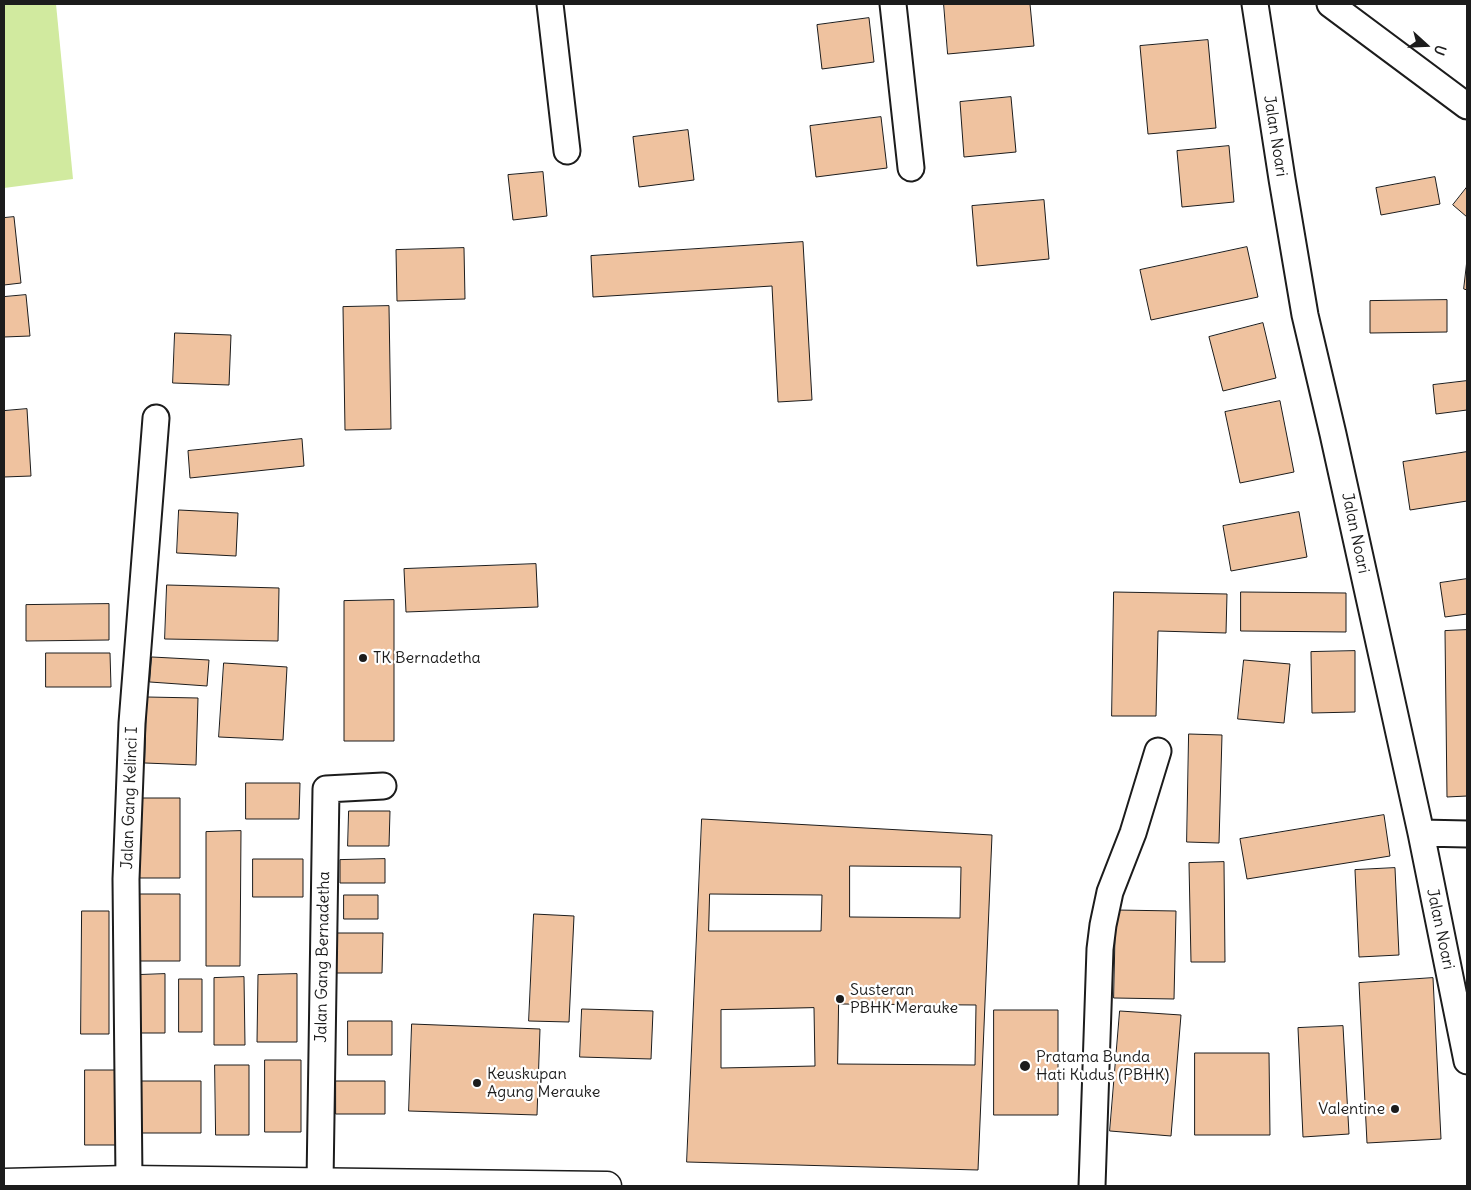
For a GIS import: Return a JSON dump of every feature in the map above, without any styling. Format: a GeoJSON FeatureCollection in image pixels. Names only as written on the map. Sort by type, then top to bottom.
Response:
{"type":"FeatureCollection","features":[{"type":"Feature","properties":{"kind":"highway"},"geometry":{"type":"LineString","coordinates":[[4,1183],[129,1180],[607,1186]]}},
{"type":"Feature","properties":{"kind":"street"},"geometry":{"type":"LineString","coordinates":[[550,4],[567,151]]}},
{"type":"Feature","properties":{"kind":"street"},"geometry":{"type":"LineString","coordinates":[[893,4],[911,168]]}},
{"type":"Feature","properties":{"kind":"street","name":"Jalan Noari"},"geometry":{"type":"LineString","coordinates":[[1255,4],[1305,315],[1421,833],[1467,1060]]}},
{"type":"Feature","properties":{"kind":"street"},"geometry":{"type":"LineString","coordinates":[[1330,4],[1467,106]]}},
{"type":"Feature","properties":{"kind":"street","name":"Jalan Gang Kelinci I"},"geometry":{"type":"LineString","coordinates":[[129,1180],[126,879],[132,722],[156,418]]}},
{"type":"Feature","properties":{"kind":"street"},"geometry":{"type":"LineString","coordinates":[[1092,1186],[1102,925],[1110,892],[1133,833],[1158,751]]}},
{"type":"Feature","properties":{"kind":"street","name":"Jalan Gang Bernadetha"},"geometry":{"type":"LineString","coordinates":[[320,1182],[326,789],[383,786]]}},
{"type":"Feature","properties":{"kind":"street"},"geometry":{"type":"LineString","coordinates":[[1421,833],[1467,834]]}},
{"type":"Feature","properties":{"kind":"green space"},"geometry":{"type":"Polygon","coordinates":[[[4,4],[56,4],[73,179],[4,188],[4,4]]]}},
{"type":"Feature","properties":{"kind":"building"},"geometry":{"type":"Polygon","coordinates":[[[944,4],[1030,4],[1034,46],[948,54],[944,4]]]}},
{"type":"Feature","properties":{"kind":"building"},"geometry":{"type":"Polygon","coordinates":[[[869,18],[874,62],[822,69],[817,25],[869,18]]]}},
{"type":"Feature","properties":{"kind":"building"},"geometry":{"type":"Polygon","coordinates":[[[1208,40],[1216,128],[1148,134],[1140,46],[1208,40]]]}},
{"type":"Feature","properties":{"kind":"building"},"geometry":{"type":"Polygon","coordinates":[[[1011,97],[1016,152],[964,157],[960,102],[1011,97]]]}},
{"type":"Feature","properties":{"kind":"building"},"geometry":{"type":"Polygon","coordinates":[[[881,117],[887,168],[816,177],[810,126],[881,117]]]}},
{"type":"Feature","properties":{"kind":"building"},"geometry":{"type":"Polygon","coordinates":[[[688,130],[694,180],[639,187],[633,137],[688,130]]]}},
{"type":"Feature","properties":{"kind":"building"},"geometry":{"type":"Polygon","coordinates":[[[1229,146],[1234,202],[1182,207],[1177,151],[1229,146]]]}},
{"type":"Feature","properties":{"kind":"building"},"geometry":{"type":"Polygon","coordinates":[[[543,172],[547,216],[513,220],[508,175],[543,172]]]}},
{"type":"Feature","properties":{"kind":"building"},"geometry":{"type":"Polygon","coordinates":[[[1435,177],[1440,204],[1381,215],[1376,188],[1435,177]]]}},
{"type":"Feature","properties":{"kind":"building"},"geometry":{"type":"Polygon","coordinates":[[[1467,187],[1467,217],[1453,205],[1467,187]]]}},
{"type":"Feature","properties":{"kind":"building"},"geometry":{"type":"Polygon","coordinates":[[[1044,200],[1049,259],[977,266],[972,206],[1044,200]]]}},
{"type":"Feature","properties":{"kind":"building"},"geometry":{"type":"Polygon","coordinates":[[[14,217],[21,283],[4,285],[4,218],[14,217]]]}},
{"type":"Feature","properties":{"kind":"building"},"geometry":{"type":"Polygon","coordinates":[[[803,242],[812,400],[778,402],[772,286],[593,297],[591,256],[803,242]]]}},
{"type":"Feature","properties":{"kind":"building"},"geometry":{"type":"Polygon","coordinates":[[[1247,247],[1258,297],[1151,320],[1140,270],[1247,247]]]}},
{"type":"Feature","properties":{"kind":"building"},"geometry":{"type":"Polygon","coordinates":[[[464,248],[465,299],[397,301],[396,250],[464,248]]]}},
{"type":"Feature","properties":{"kind":"building"},"geometry":{"type":"Polygon","coordinates":[[[1467,260],[1467,290],[1464,289],[1467,260]]]}},
{"type":"Feature","properties":{"kind":"building"},"geometry":{"type":"Polygon","coordinates":[[[26,295],[30,336],[4,337],[4,297],[26,295]]]}},
{"type":"Feature","properties":{"kind":"building"},"geometry":{"type":"Polygon","coordinates":[[[1447,300],[1447,332],[1370,333],[1370,301],[1447,300]]]}},
{"type":"Feature","properties":{"kind":"building"},"geometry":{"type":"Polygon","coordinates":[[[389,306],[391,429],[345,430],[343,307],[389,306]]]}},
{"type":"Feature","properties":{"kind":"building"},"geometry":{"type":"Polygon","coordinates":[[[1263,323],[1276,378],[1223,391],[1209,337],[1263,323]]]}},
{"type":"Feature","properties":{"kind":"building"},"geometry":{"type":"Polygon","coordinates":[[[175,333],[231,335],[229,385],[173,383],[175,333]]]}},
{"type":"Feature","properties":{"kind":"building"},"geometry":{"type":"Polygon","coordinates":[[[1467,381],[1467,410],[1436,414],[1433,385],[1467,381]]]}},
{"type":"Feature","properties":{"kind":"building"},"geometry":{"type":"Polygon","coordinates":[[[1280,401],[1294,472],[1240,483],[1225,412],[1280,401]]]}},
{"type":"Feature","properties":{"kind":"building"},"geometry":{"type":"Polygon","coordinates":[[[27,409],[31,476],[4,477],[4,411],[27,409]]]}},
{"type":"Feature","properties":{"kind":"building"},"geometry":{"type":"Polygon","coordinates":[[[302,439],[304,466],[190,478],[188,451],[302,439]]]}},
{"type":"Feature","properties":{"kind":"building"},"geometry":{"type":"Polygon","coordinates":[[[1467,452],[1467,501],[1410,510],[1403,462],[1467,452]]]}},
{"type":"Feature","properties":{"kind":"building"},"geometry":{"type":"Polygon","coordinates":[[[179,510],[238,513],[236,556],[177,553],[179,510]]]}},
{"type":"Feature","properties":{"kind":"building"},"geometry":{"type":"Polygon","coordinates":[[[1299,512],[1307,557],[1231,571],[1223,526],[1299,512]]]}},
{"type":"Feature","properties":{"kind":"building"},"geometry":{"type":"Polygon","coordinates":[[[536,564],[538,607],[406,612],[404,569],[536,564]]]}},
{"type":"Feature","properties":{"kind":"building"},"geometry":{"type":"Polygon","coordinates":[[[1467,579],[1467,614],[1445,617],[1440,583],[1467,579]]]}},
{"type":"Feature","properties":{"kind":"building"},"geometry":{"type":"Polygon","coordinates":[[[167,585],[279,588],[278,641],[165,639],[167,585]]]}},
{"type":"Feature","properties":{"kind":"building"},"geometry":{"type":"Polygon","coordinates":[[[1114,592],[1227,594],[1226,633],[1158,631],[1156,716],[1112,716],[1114,592]]]}},
{"type":"Feature","properties":{"kind":"building"},"geometry":{"type":"Polygon","coordinates":[[[1241,592],[1346,593],[1346,632],[1241,631],[1241,592]]]}},
{"type":"Feature","properties":{"kind":"building"},"geometry":{"type":"Polygon","coordinates":[[[394,600],[394,741],[344,741],[344,601],[394,600]]]}},
{"type":"Feature","properties":{"kind":"building"},"geometry":{"type":"Polygon","coordinates":[[[109,604],[109,640],[26,641],[26,605],[109,604]]]}},
{"type":"Feature","properties":{"kind":"building"},"geometry":{"type":"Polygon","coordinates":[[[1467,630],[1467,796],[1447,797],[1445,631],[1467,630]]]}},
{"type":"Feature","properties":{"kind":"building"},"geometry":{"type":"Polygon","coordinates":[[[1355,651],[1355,712],[1312,713],[1311,652],[1355,651]]]}},
{"type":"Feature","properties":{"kind":"building"},"geometry":{"type":"Polygon","coordinates":[[[46,653],[110,653],[111,687],[46,687],[46,653]]]}},
{"type":"Feature","properties":{"kind":"building"},"geometry":{"type":"Polygon","coordinates":[[[152,657],[209,660],[207,686],[150,682],[152,657]]]}},
{"type":"Feature","properties":{"kind":"building"},"geometry":{"type":"Polygon","coordinates":[[[1244,660],[1290,664],[1284,723],[1238,719],[1244,660]]]}},
{"type":"Feature","properties":{"kind":"building"},"geometry":{"type":"Polygon","coordinates":[[[224,663],[287,667],[283,740],[219,737],[224,663]]]}},
{"type":"Feature","properties":{"kind":"building"},"geometry":{"type":"Polygon","coordinates":[[[147,697],[198,698],[196,765],[145,763],[147,697]]]}},
{"type":"Feature","properties":{"kind":"building"},"geometry":{"type":"Polygon","coordinates":[[[1189,734],[1222,735],[1219,843],[1187,842],[1189,734]]]}},
{"type":"Feature","properties":{"kind":"building"},"geometry":{"type":"Polygon","coordinates":[[[246,783],[300,783],[299,819],[246,819],[246,783]]]}},
{"type":"Feature","properties":{"kind":"building"},"geometry":{"type":"Polygon","coordinates":[[[140,798],[180,798],[180,878],[140,878],[140,798]]]}},
{"type":"Feature","properties":{"kind":"building"},"geometry":{"type":"Polygon","coordinates":[[[349,811],[390,811],[389,846],[348,846],[349,811]]]}},
{"type":"Feature","properties":{"kind":"building"},"geometry":{"type":"Polygon","coordinates":[[[1384,815],[1390,856],[1247,879],[1240,839],[1384,815]]]}},
{"type":"Feature","properties":{"kind":"building","name":"Susteran PBHK Merauke"},"geometry":{"type":"Polygon","coordinates":[[[702,819],[992,835],[978,1170],[687,1162],[702,819]]]}},
{"type":"Feature","properties":{"kind":"building"},"geometry":{"type":"Polygon","coordinates":[[[241,831],[240,966],[206,966],[206,832],[241,831]]]}},
{"type":"Feature","properties":{"kind":"building"},"geometry":{"type":"Polygon","coordinates":[[[253,859],[303,859],[303,897],[253,897],[253,859]]]}},
{"type":"Feature","properties":{"kind":"building"},"geometry":{"type":"Polygon","coordinates":[[[385,859],[385,883],[340,883],[340,860],[385,859]]]}},
{"type":"Feature","properties":{"kind":"building"},"geometry":{"type":"Polygon","coordinates":[[[1224,862],[1225,962],[1191,962],[1189,863],[1224,862]]]}},
{"type":"Feature","properties":{"kind":"building"},"geometry":{"type":"Polygon","coordinates":[[[850,866],[961,867],[960,918],[850,917],[850,866]]]}},
{"type":"Feature","properties":{"kind":"building"},"geometry":{"type":"Polygon","coordinates":[[[1395,868],[1399,955],[1359,957],[1355,870],[1395,868]]]}},
{"type":"Feature","properties":{"kind":"building"},"geometry":{"type":"Polygon","coordinates":[[[139,894],[180,894],[180,961],[138,961],[139,894]]]}},
{"type":"Feature","properties":{"kind":"building"},"geometry":{"type":"Polygon","coordinates":[[[710,894],[822,895],[821,931],[709,931],[710,894]]]}},
{"type":"Feature","properties":{"kind":"building"},"geometry":{"type":"Polygon","coordinates":[[[344,895],[378,895],[378,919],[344,919],[344,895]]]}},
{"type":"Feature","properties":{"kind":"building"},"geometry":{"type":"Polygon","coordinates":[[[1116,910],[1176,911],[1174,999],[1114,998],[1116,910]]]}},
{"type":"Feature","properties":{"kind":"building"},"geometry":{"type":"Polygon","coordinates":[[[82,911],[109,911],[109,1034],[81,1034],[82,911]]]}},
{"type":"Feature","properties":{"kind":"building"},"geometry":{"type":"Polygon","coordinates":[[[534,914],[574,916],[569,1022],[529,1021],[534,914]]]}},
{"type":"Feature","properties":{"kind":"building"},"geometry":{"type":"Polygon","coordinates":[[[337,933],[383,933],[382,973],[336,973],[337,933]]]}},
{"type":"Feature","properties":{"kind":"building"},"geometry":{"type":"Polygon","coordinates":[[[165,974],[165,1033],[138,1033],[138,975],[165,974]]]}},
{"type":"Feature","properties":{"kind":"building"},"geometry":{"type":"Polygon","coordinates":[[[297,974],[297,1042],[257,1042],[258,975],[297,974]]]}},
{"type":"Feature","properties":{"kind":"building"},"geometry":{"type":"Polygon","coordinates":[[[244,977],[245,1045],[214,1045],[214,978],[244,977]]]}},
{"type":"Feature","properties":{"kind":"building"},"geometry":{"type":"Polygon","coordinates":[[[1433,978],[1441,1139],[1367,1143],[1359,983],[1433,978]]]}},
{"type":"Feature","properties":{"kind":"building"},"geometry":{"type":"Polygon","coordinates":[[[179,979],[202,979],[202,1032],[179,1032],[179,979]]]}},
{"type":"Feature","properties":{"kind":"building"},"geometry":{"type":"Polygon","coordinates":[[[839,1004],[976,1005],[975,1065],[838,1064],[839,1004]]]}},
{"type":"Feature","properties":{"kind":"building"},"geometry":{"type":"Polygon","coordinates":[[[814,1008],[815,1066],[721,1068],[721,1010],[814,1008]]]}},
{"type":"Feature","properties":{"kind":"building"},"geometry":{"type":"Polygon","coordinates":[[[582,1009],[653,1011],[651,1059],[580,1057],[582,1009]]]}},
{"type":"Feature","properties":{"kind":"building"},"geometry":{"type":"Polygon","coordinates":[[[994,1010],[1058,1010],[1058,1115],[994,1115],[994,1010]]]}},
{"type":"Feature","properties":{"kind":"building"},"geometry":{"type":"Polygon","coordinates":[[[1120,1011],[1181,1015],[1171,1136],[1110,1131],[1120,1011]]]}},
{"type":"Feature","properties":{"kind":"building"},"geometry":{"type":"Polygon","coordinates":[[[348,1021],[392,1021],[392,1055],[348,1055],[348,1021]]]}},
{"type":"Feature","properties":{"kind":"building"},"geometry":{"type":"Polygon","coordinates":[[[412,1024],[540,1029],[537,1115],[409,1111],[412,1024]]]}},
{"type":"Feature","properties":{"kind":"building"},"geometry":{"type":"Polygon","coordinates":[[[1343,1026],[1349,1134],[1303,1137],[1298,1028],[1343,1026]]]}},
{"type":"Feature","properties":{"kind":"building"},"geometry":{"type":"Polygon","coordinates":[[[1195,1053],[1269,1053],[1270,1135],[1195,1135],[1195,1053]]]}},
{"type":"Feature","properties":{"kind":"building"},"geometry":{"type":"Polygon","coordinates":[[[265,1060],[301,1060],[301,1132],[265,1132],[265,1060]]]}},
{"type":"Feature","properties":{"kind":"building"},"geometry":{"type":"Polygon","coordinates":[[[215,1065],[249,1065],[249,1135],[216,1135],[215,1065]]]}},
{"type":"Feature","properties":{"kind":"building"},"geometry":{"type":"Polygon","coordinates":[[[85,1070],[116,1070],[116,1145],[85,1145],[85,1070]]]}},
{"type":"Feature","properties":{"kind":"building"},"geometry":{"type":"Polygon","coordinates":[[[136,1081],[201,1081],[201,1133],[136,1133],[136,1081]]]}},
{"type":"Feature","properties":{"kind":"building"},"geometry":{"type":"Polygon","coordinates":[[[336,1081],[385,1081],[385,1114],[336,1114],[336,1081]]]}},
{"type":"Feature","properties":{"kind":"place","name":"TK Bernadetha"},"geometry":{"type":"Point","coordinates":[363,658]}},
{"type":"Feature","properties":{"kind":"place","name":"Susteran PBHK Merauke"},"geometry":{"type":"Point","coordinates":[840,999]}},
{"type":"Feature","properties":{"kind":"place","name":"Pratama Bunda Hati Kudus (PBHK)"},"geometry":{"type":"Point","coordinates":[1025,1066]}},
{"type":"Feature","properties":{"kind":"place","name":"Keuskupan Agung Merauke"},"geometry":{"type":"Point","coordinates":[477,1083]}},
{"type":"Feature","properties":{"kind":"place","name":"Valentine"},"geometry":{"type":"Point","coordinates":[1395,1109]}}]}
